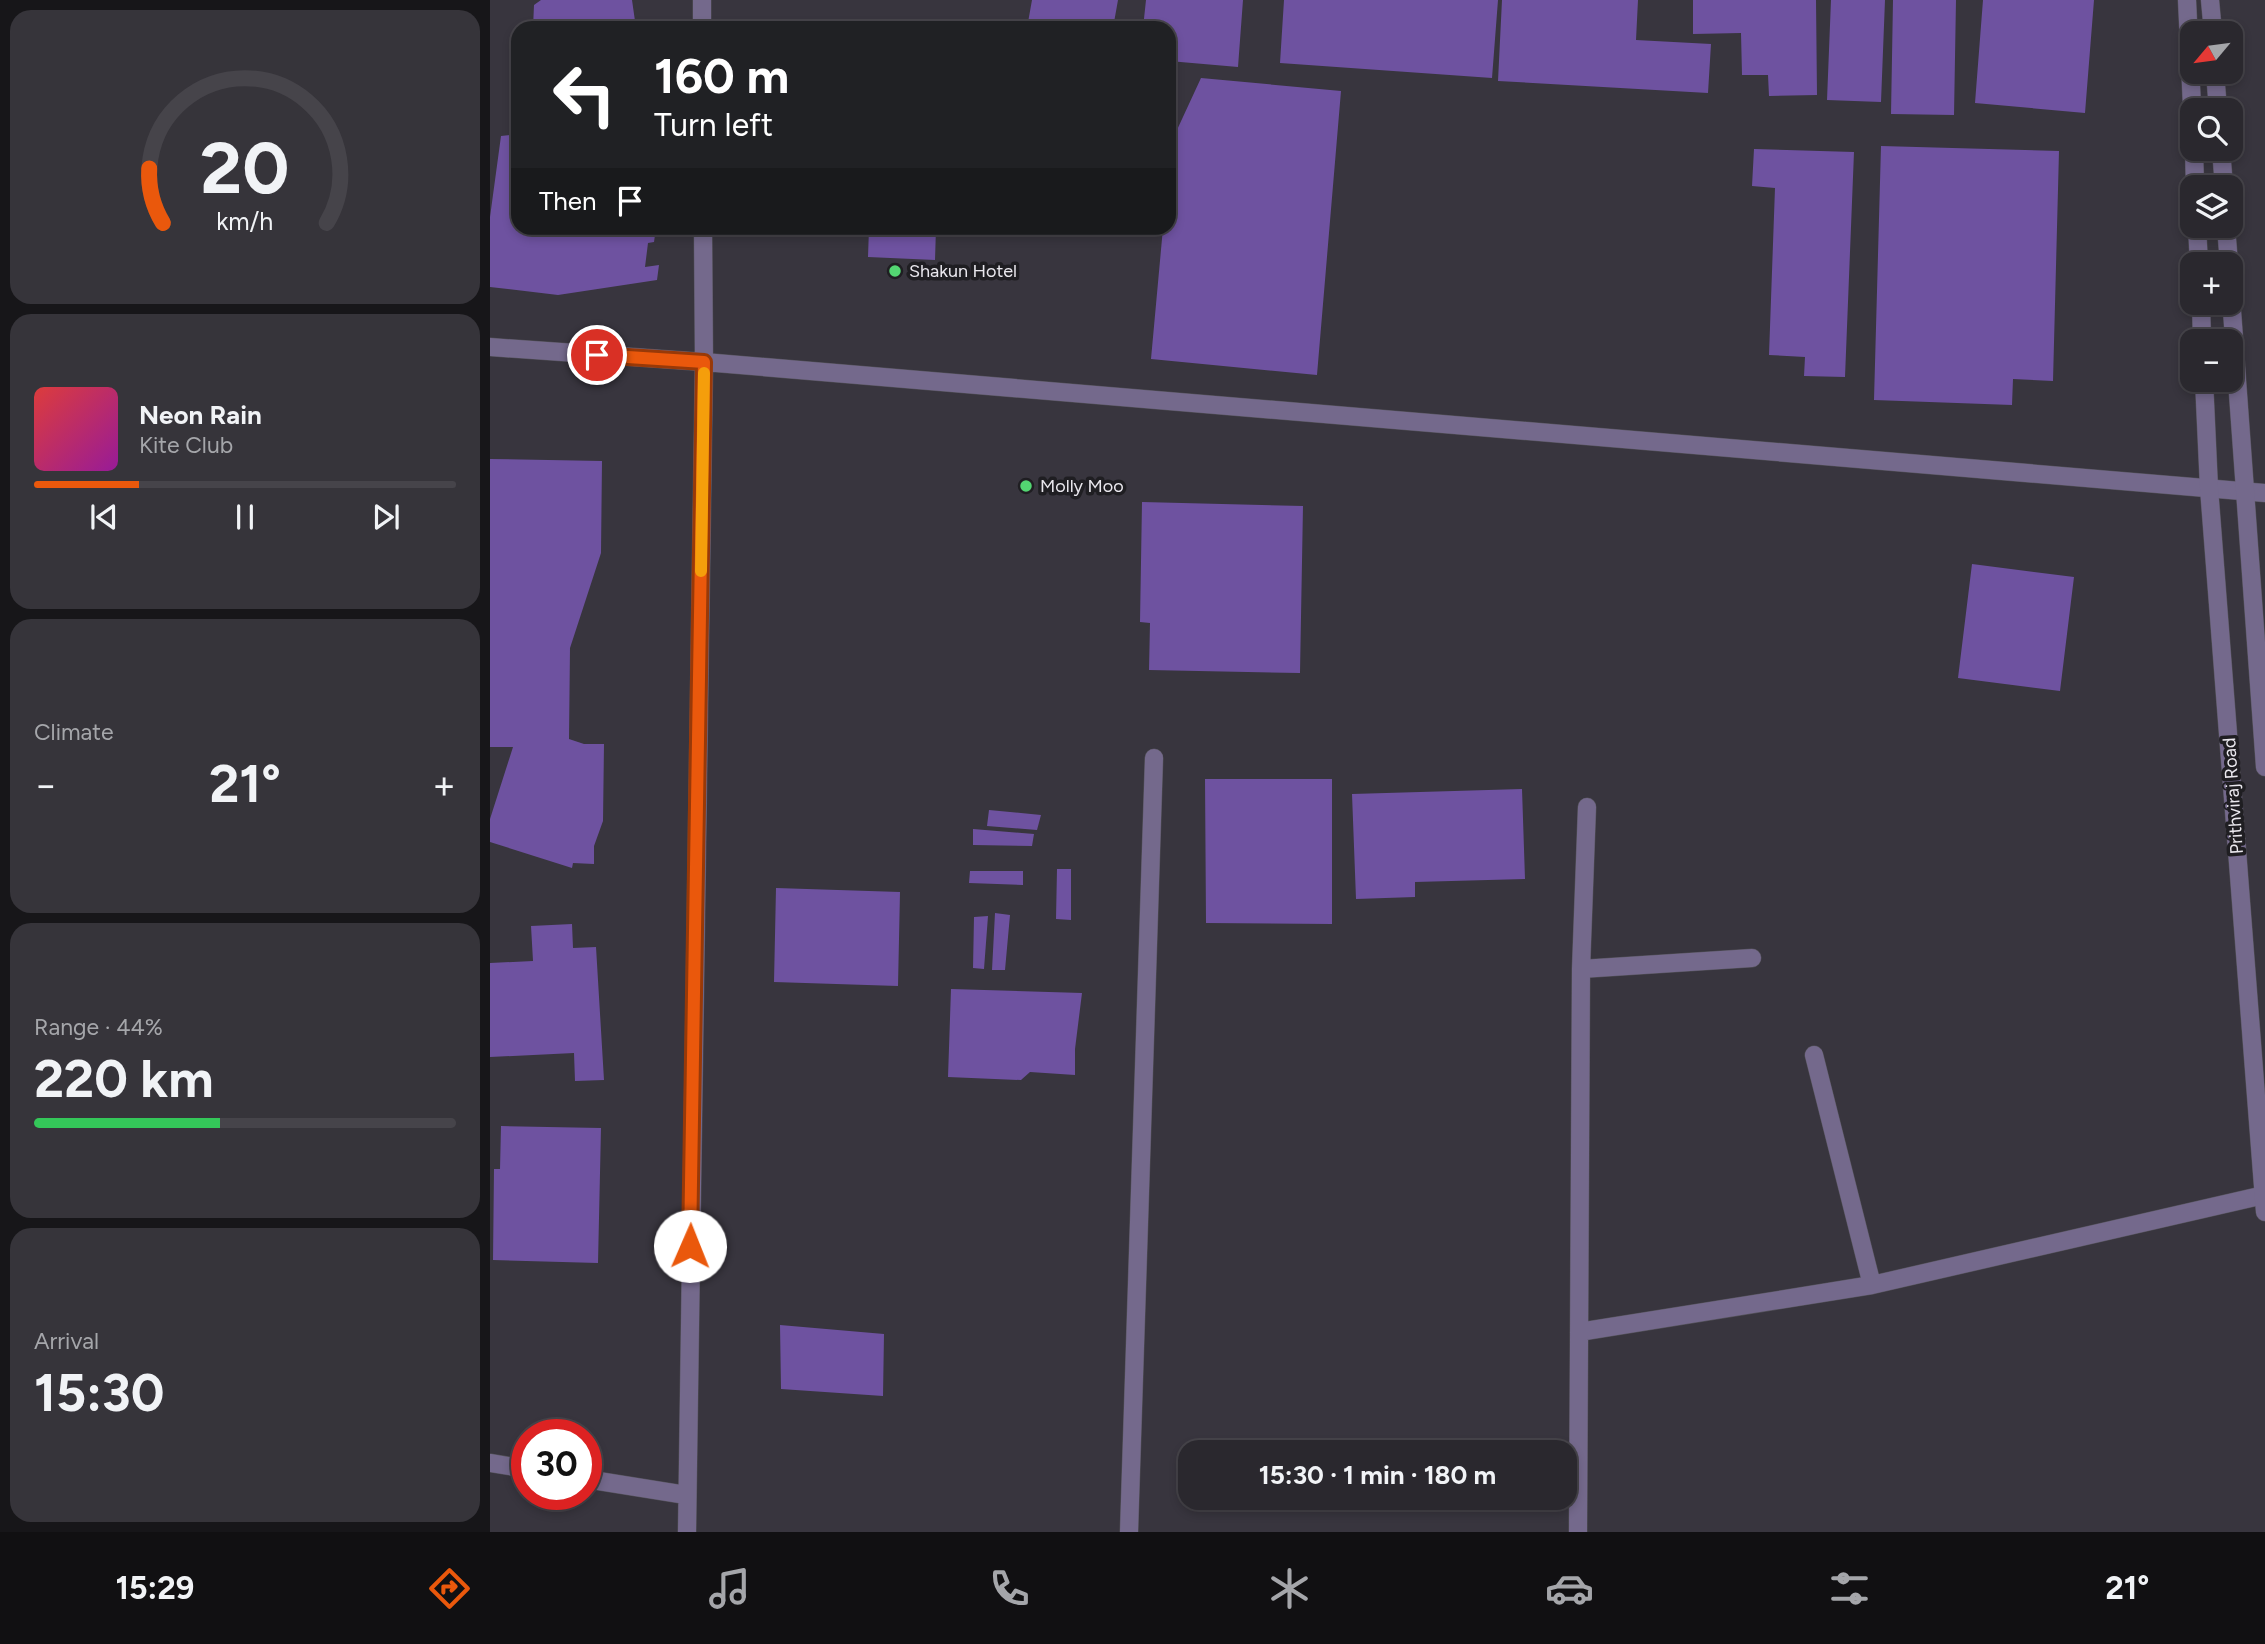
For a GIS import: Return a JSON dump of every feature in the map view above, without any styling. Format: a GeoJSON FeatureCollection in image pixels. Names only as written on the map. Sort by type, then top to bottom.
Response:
{"type":"FeatureCollection","features":[{"type":"Feature","properties":{"kind":"street"},"geometry":{"type":"LineString","coordinates":[[702,0],[702,21]]}},
{"type":"Feature","properties":{"kind":"street"},"geometry":{"type":"LineString","coordinates":[[2187,0],[2192,98]]}},
{"type":"Feature","properties":{"kind":"street"},"geometry":{"type":"LineString","coordinates":[[2210,0],[2212,21]]}},
{"type":"Feature","properties":{"kind":"street"},"geometry":{"type":"LineString","coordinates":[[687,1532],[704,235]]}},
{"type":"Feature","properties":{"kind":"street","name":"Prithviraj Road"},"geometry":{"type":"LineString","coordinates":[[2232,315],[2265,767]]}},
{"type":"Feature","properties":{"kind":"street"},"geometry":{"type":"LineString","coordinates":[[490,347],[704,362],[2265,493]]}},
{"type":"Feature","properties":{"kind":"street","name":"Prithviraj Road"},"geometry":{"type":"LineString","coordinates":[[2205,392],[2209,488],[2264,1204]]}},
{"type":"Feature","properties":{"kind":"street"},"geometry":{"type":"LineString","coordinates":[[1129,1532],[1154,758]]}},
{"type":"Feature","properties":{"kind":"street"},"geometry":{"type":"LineString","coordinates":[[1578,1532],[1581,969],[1587,807]]}},
{"type":"Feature","properties":{"kind":"street"},"geometry":{"type":"LineString","coordinates":[[1581,969],[1752,958]]}},
{"type":"Feature","properties":{"kind":"street"},"geometry":{"type":"LineString","coordinates":[[1814,1055],[1872,1285]]}},
{"type":"Feature","properties":{"kind":"street"},"geometry":{"type":"LineString","coordinates":[[1578,1332],[1872,1285],[2264,1204]]}},
{"type":"Feature","properties":{"kind":"street"},"geometry":{"type":"LineString","coordinates":[[490,1463],[511,1466]]}},
{"type":"Feature","properties":{"kind":"street"},"geometry":{"type":"LineString","coordinates":[[602,1482],[686,1495]]}},
{"type":"Feature","properties":{"kind":"building"},"geometry":{"type":"Polygon","coordinates":[[[541,0],[632,0],[635,21],[533,21],[534,5],[541,0]]]}},
{"type":"Feature","properties":{"kind":"building"},"geometry":{"type":"Polygon","coordinates":[[[1032,0],[1118,0],[1114,21],[1028,21],[1032,0]]]}},
{"type":"Feature","properties":{"kind":"building"},"geometry":{"type":"Polygon","coordinates":[[[1146,0],[1243,0],[1238,67],[1176,62],[1176,21],[1144,21],[1146,0]]]}},
{"type":"Feature","properties":{"kind":"building"},"geometry":{"type":"Polygon","coordinates":[[[1284,0],[1498,0],[1492,78],[1280,63],[1284,0]]]}},
{"type":"Feature","properties":{"kind":"building"},"geometry":{"type":"Polygon","coordinates":[[[1502,0],[1638,0],[1636,40],[1711,44],[1708,93],[1498,81],[1502,0]]]}},
{"type":"Feature","properties":{"kind":"building"},"geometry":{"type":"Polygon","coordinates":[[[1693,0],[1816,0],[1817,95],[1769,96],[1768,75],[1742,75],[1741,33],[1693,34],[1693,0]]]}},
{"type":"Feature","properties":{"kind":"building"},"geometry":{"type":"Polygon","coordinates":[[[1831,0],[1885,0],[1881,102],[1827,100],[1831,0]]]}},
{"type":"Feature","properties":{"kind":"building"},"geometry":{"type":"Polygon","coordinates":[[[1893,0],[1956,0],[1954,115],[1891,114],[1893,0]]]}},
{"type":"Feature","properties":{"kind":"building"},"geometry":{"type":"Polygon","coordinates":[[[1983,0],[2094,0],[2085,113],[1975,103],[1983,0]]]}},
{"type":"Feature","properties":{"kind":"building"},"geometry":{"type":"Polygon","coordinates":[[[1201,78],[1341,91],[1317,375],[1151,359],[1162,235],[1176,235],[1176,132],[1201,78]]]}},
{"type":"Feature","properties":{"kind":"building"},"geometry":{"type":"Polygon","coordinates":[[[511,135],[511,235],[655,235],[654,242],[648,243],[645,267],[659,265],[657,280],[558,295],[490,287],[490,217],[501,136],[511,135]]]}},
{"type":"Feature","properties":{"kind":"building"},"geometry":{"type":"Polygon","coordinates":[[[1881,146],[2059,151],[2053,381],[2013,379],[2012,405],[1874,400],[1881,146]]]}},
{"type":"Feature","properties":{"kind":"building"},"geometry":{"type":"Polygon","coordinates":[[[1754,149],[1854,152],[1845,377],[1804,376],[1805,357],[1769,355],[1775,188],[1752,186],[1754,149]]]}},
{"type":"Feature","properties":{"kind":"building"},"geometry":{"type":"Polygon","coordinates":[[[869,235],[936,235],[935,260],[868,257],[869,235]]]}},
{"type":"Feature","properties":{"kind":"building"},"geometry":{"type":"Polygon","coordinates":[[[490,459],[602,461],[601,553],[570,648],[569,739],[584,744],[604,744],[603,821],[594,846],[594,864],[573,863],[572,868],[490,842],[490,819],[513,747],[490,747],[490,459]]]}},
{"type":"Feature","properties":{"kind":"building"},"geometry":{"type":"Polygon","coordinates":[[[1142,502],[1303,506],[1300,673],[1149,670],[1150,623],[1140,622],[1142,502]]]}},
{"type":"Feature","properties":{"kind":"building"},"geometry":{"type":"Polygon","coordinates":[[[1972,564],[2074,577],[2060,691],[1958,678],[1972,564]]]}},
{"type":"Feature","properties":{"kind":"building"},"geometry":{"type":"Polygon","coordinates":[[[1205,779],[1332,779],[1332,924],[1206,923],[1205,779]]]}},
{"type":"Feature","properties":{"kind":"building"},"geometry":{"type":"Polygon","coordinates":[[[1522,789],[1525,879],[1415,882],[1415,897],[1356,899],[1352,794],[1522,789]]]}},
{"type":"Feature","properties":{"kind":"building"},"geometry":{"type":"Polygon","coordinates":[[[989,810],[1041,815],[1037,830],[987,826],[989,810]]]}},
{"type":"Feature","properties":{"kind":"building"},"geometry":{"type":"Polygon","coordinates":[[[973,829],[1034,834],[1032,846],[973,845],[973,829]]]}},
{"type":"Feature","properties":{"kind":"building"},"geometry":{"type":"Polygon","coordinates":[[[1057,869],[1071,869],[1071,920],[1056,919],[1057,869]]]}},
{"type":"Feature","properties":{"kind":"building"},"geometry":{"type":"Polygon","coordinates":[[[970,871],[1023,871],[1023,885],[969,883],[970,871]]]}},
{"type":"Feature","properties":{"kind":"building"},"geometry":{"type":"Polygon","coordinates":[[[776,888],[900,892],[898,986],[774,982],[776,888]]]}},
{"type":"Feature","properties":{"kind":"building"},"geometry":{"type":"Polygon","coordinates":[[[995,913],[1010,915],[1005,970],[992,970],[995,913]]]}},
{"type":"Feature","properties":{"kind":"building"},"geometry":{"type":"Polygon","coordinates":[[[988,916],[984,969],[973,968],[974,917],[988,916]]]}},
{"type":"Feature","properties":{"kind":"building"},"geometry":{"type":"Polygon","coordinates":[[[572,924],[573,948],[596,947],[604,1080],[575,1081],[574,1053],[490,1057],[490,963],[533,961],[531,926],[572,924]]]}},
{"type":"Feature","properties":{"kind":"building"},"geometry":{"type":"Polygon","coordinates":[[[951,989],[1082,993],[1075,1049],[1075,1075],[1030,1072],[1021,1080],[948,1077],[951,989]]]}},
{"type":"Feature","properties":{"kind":"building"},"geometry":{"type":"Polygon","coordinates":[[[501,1126],[601,1128],[598,1263],[493,1260],[494,1169],[500,1169],[501,1126]]]}},
{"type":"Feature","properties":{"kind":"building"},"geometry":{"type":"Polygon","coordinates":[[[780,1325],[884,1334],[883,1396],[781,1389],[780,1325]]]}},
{"type":"Feature","properties":{"kind":"slow traffic"},"geometry":{"type":"LineString","coordinates":[[701,571],[704,373]]}},
{"type":"Feature","properties":{"kind":"place","name":"Shakun Hotel"},"geometry":{"type":"Point","coordinates":[895,271]}},
{"type":"Feature","properties":{"kind":"place","name":"Molly Moo"},"geometry":{"type":"Point","coordinates":[1026,486]}},
{"type":"Feature","properties":{"kind":"route"},"geometry":{"type":"LineString","coordinates":[[597,355],[704,362],[690,1246]]}}]}
